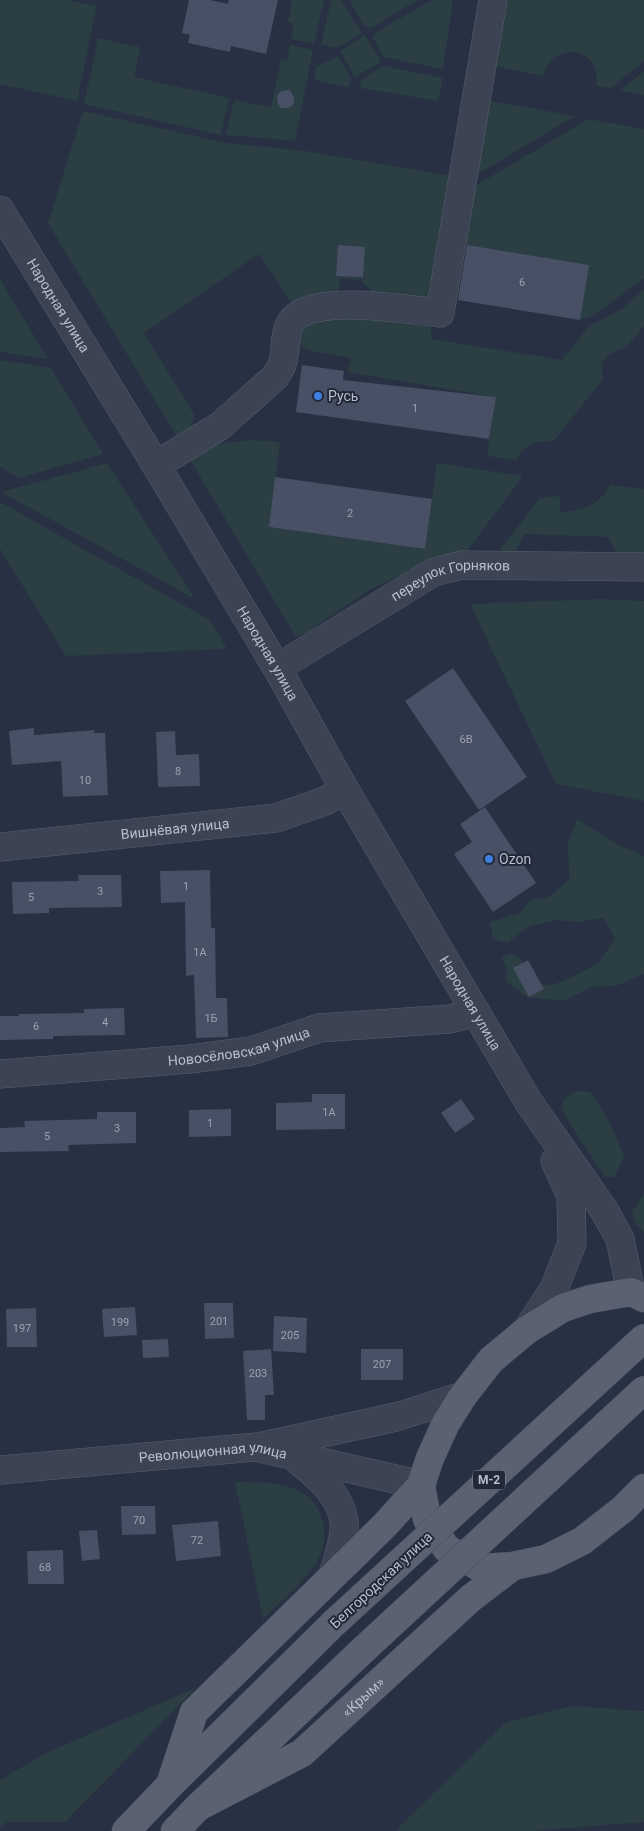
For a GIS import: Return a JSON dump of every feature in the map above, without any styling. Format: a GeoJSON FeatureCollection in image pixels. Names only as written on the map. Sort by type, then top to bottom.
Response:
{"type":"FeatureCollection","features":[{"type":"Feature","properties":{"kind":"main road"},"geometry":{"type":"LineString","coordinates":[[170,1785],[194,1712],[385,1525],[421,1486],[430,1458],[446,1423],[463,1396],[491,1360],[526,1330],[563,1308],[590,1299],[640,1291]]}},
{"type":"Feature","properties":{"kind":"main road","name":"Белгородская улица"},"geometry":{"type":"LineString","coordinates":[[127,1830],[334,1623],[644,1338]]}},
{"type":"Feature","properties":{"kind":"main road"},"geometry":{"type":"LineString","coordinates":[[175,1831],[363,1650],[644,1390]]}},
{"type":"Feature","properties":{"kind":"main road"},"geometry":{"type":"LineString","coordinates":[[421,1486],[427,1519],[446,1548],[481,1568],[513,1566],[546,1559],[582,1541],[623,1509],[644,1488]]}},
{"type":"Feature","properties":{"kind":"main road","name":"«Крым»"},"geometry":{"type":"LineString","coordinates":[[198,1807],[302,1753],[471,1598],[513,1566]]}},
{"type":"Feature","properties":{"kind":"street"},"geometry":{"type":"LineString","coordinates":[[156,464],[220,426],[275,377],[281,367],[289,324],[296,315],[323,307],[353,304],[440,313],[493,0]]}},
{"type":"Feature","properties":{"kind":"street","name":"Народная улица"},"geometry":{"type":"LineString","coordinates":[[0,210],[156,464],[528,1100]]}},
{"type":"Feature","properties":{"kind":"street","name":"переулок Горняков"},"geometry":{"type":"LineString","coordinates":[[277,668],[434,572],[462,566],[644,567]]}},
{"type":"Feature","properties":{"kind":"street","name":"Вишнёвая улица"},"geometry":{"type":"LineString","coordinates":[[0,847],[276,818],[325,801],[345,790]]}},
{"type":"Feature","properties":{"kind":"street","name":"Новосёловская улица"},"geometry":{"type":"LineString","coordinates":[[0,1074],[207,1057],[251,1051],[319,1028],[450,1019],[476,1012]]}},
{"type":"Feature","properties":{"kind":"street"},"geometry":{"type":"LineString","coordinates":[[528,1100],[604,1210],[632,1242],[640,1291]]}},
{"type":"Feature","properties":{"kind":"street"},"geometry":{"type":"LineString","coordinates":[[526,1330],[554,1289],[572,1243],[571,1196],[528,1100]]}},
{"type":"Feature","properties":{"kind":"street"},"geometry":{"type":"LineString","coordinates":[[256,1447],[396,1417],[463,1396]]}},
{"type":"Feature","properties":{"kind":"street","name":"Революционная улица"},"geometry":{"type":"LineString","coordinates":[[0,1470],[256,1447],[421,1486]]}},
{"type":"Feature","properties":{"kind":"street"},"geometry":{"type":"LineString","coordinates":[[292,1456],[319,1477],[337,1500],[344,1522],[341,1546],[333,1575]]}},
{"type":"Feature","properties":{"kind":"green space"},"geometry":{"type":"Polygon","coordinates":[[[0,0],[68,0],[97,6],[77,101],[0,84],[0,0]]]}},
{"type":"Feature","properties":{"kind":"green space"},"geometry":{"type":"Polygon","coordinates":[[[292,0],[324,0],[314,44],[291,39],[294,24],[288,22],[292,0]]]}},
{"type":"Feature","properties":{"kind":"green space"},"geometry":{"type":"Polygon","coordinates":[[[331,0],[341,0],[362,33],[337,48],[321,45],[331,0]]]}},
{"type":"Feature","properties":{"kind":"green space"},"geometry":{"type":"Polygon","coordinates":[[[349,0],[418,0],[371,28],[365,27],[349,0]]]}},
{"type":"Feature","properties":{"kind":"green space"},"geometry":{"type":"Polygon","coordinates":[[[432,0],[453,0],[443,69],[384,57],[373,38],[375,33],[432,0]]]}},
{"type":"Feature","properties":{"kind":"green space"},"geometry":{"type":"Polygon","coordinates":[[[507,0],[644,0],[644,61],[611,88],[596,86],[596,73],[592,63],[577,53],[557,56],[549,64],[543,76],[494,66],[507,0]]]}},
{"type":"Feature","properties":{"kind":"green space"},"geometry":{"type":"Polygon","coordinates":[[[365,35],[381,62],[355,77],[340,51],[365,35]]]}},
{"type":"Feature","properties":{"kind":"green space"},"geometry":{"type":"Polygon","coordinates":[[[98,38],[140,47],[134,77],[229,98],[221,135],[84,104],[98,38]]]}},
{"type":"Feature","properties":{"kind":"green space"},"geometry":{"type":"Polygon","coordinates":[[[290,44],[313,50],[295,141],[226,135],[234,100],[271,107],[281,60],[287,61],[290,44]]]}},
{"type":"Feature","properties":{"kind":"green space"},"geometry":{"type":"Polygon","coordinates":[[[338,56],[351,78],[349,87],[314,80],[316,67],[338,56]]]}},
{"type":"Feature","properties":{"kind":"green space"},"geometry":{"type":"Polygon","coordinates":[[[383,66],[443,78],[438,101],[360,88],[362,79],[383,66]]]}},
{"type":"Feature","properties":{"kind":"green space"},"geometry":{"type":"Polygon","coordinates":[[[644,71],[644,95],[620,91],[644,71]]]}},
{"type":"Feature","properties":{"kind":"green space"},"geometry":{"type":"Polygon","coordinates":[[[485,100],[575,116],[475,176],[485,100]]]}},
{"type":"Feature","properties":{"kind":"green space"},"geometry":{"type":"Polygon","coordinates":[[[83,111],[226,143],[306,151],[452,176],[433,294],[425,303],[376,296],[361,280],[340,278],[338,294],[291,302],[259,254],[144,333],[195,416],[189,432],[178,439],[48,223],[83,111]]]}},
{"type":"Feature","properties":{"kind":"green space"},"geometry":{"type":"Polygon","coordinates":[[[588,119],[644,129],[644,278],[593,316],[580,320],[588,265],[465,245],[475,186],[588,119]]]}},
{"type":"Feature","properties":{"kind":"green space"},"geometry":{"type":"Polygon","coordinates":[[[0,279],[48,359],[0,352],[0,279]]]}},
{"type":"Feature","properties":{"kind":"green space"},"geometry":{"type":"Polygon","coordinates":[[[644,289],[644,325],[641,330],[626,347],[613,352],[606,358],[602,366],[603,379],[553,442],[536,442],[523,450],[516,460],[487,456],[495,397],[347,372],[351,358],[306,350],[298,342],[302,323],[351,311],[430,323],[432,339],[562,360],[589,326],[622,309],[644,289]]]}},
{"type":"Feature","properties":{"kind":"green space"},"geometry":{"type":"Polygon","coordinates":[[[0,360],[51,368],[103,454],[19,478],[0,467],[0,360]]]}},
{"type":"Feature","properties":{"kind":"green space"},"geometry":{"type":"Polygon","coordinates":[[[251,440],[280,442],[269,527],[425,549],[437,463],[523,476],[464,555],[453,553],[441,557],[369,590],[306,633],[296,637],[189,458],[203,449],[226,443],[251,440]]]}},
{"type":"Feature","properties":{"kind":"green space"},"geometry":{"type":"Polygon","coordinates":[[[107,463],[195,599],[1,492],[107,463]]]}},
{"type":"Feature","properties":{"kind":"green space"},"geometry":{"type":"Polygon","coordinates":[[[610,485],[644,489],[644,558],[621,555],[608,537],[524,534],[518,548],[509,553],[497,553],[540,498],[560,496],[560,512],[576,510],[590,506],[601,498],[610,485]]]}},
{"type":"Feature","properties":{"kind":"green space"},"geometry":{"type":"Polygon","coordinates":[[[0,502],[210,620],[227,649],[66,656],[0,549],[0,502]]]}},
{"type":"Feature","properties":{"kind":"green space"},"geometry":{"type":"Polygon","coordinates":[[[602,599],[644,601],[644,801],[556,784],[470,604],[602,599]]]}},
{"type":"Feature","properties":{"kind":"green space"},"geometry":{"type":"Polygon","coordinates":[[[577,819],[617,844],[644,856],[644,974],[616,986],[591,987],[565,1001],[527,997],[505,981],[507,969],[501,958],[510,953],[522,959],[528,979],[549,986],[569,979],[598,963],[615,939],[604,918],[579,922],[555,920],[528,927],[508,943],[493,939],[490,922],[520,913],[531,900],[549,897],[570,878],[567,845],[577,819]]]}},
{"type":"Feature","properties":{"kind":"green space"},"geometry":{"type":"Polygon","coordinates":[[[576,1091],[590,1092],[606,1115],[614,1132],[624,1158],[614,1177],[605,1177],[561,1108],[564,1099],[576,1091]]]}},
{"type":"Feature","properties":{"kind":"green space"},"geometry":{"type":"Polygon","coordinates":[[[644,1194],[644,1232],[635,1223],[632,1212],[644,1194]]]}},
{"type":"Feature","properties":{"kind":"green space"},"geometry":{"type":"Polygon","coordinates":[[[235,1482],[275,1484],[300,1492],[311,1499],[318,1509],[323,1523],[324,1542],[317,1561],[295,1588],[263,1619],[235,1482]]]}},
{"type":"Feature","properties":{"kind":"green space"},"geometry":{"type":"Polygon","coordinates":[[[197,1687],[65,1822],[7,1822],[0,1828],[0,1780],[44,1754],[197,1687]]]}},
{"type":"Feature","properties":{"kind":"green space"},"geometry":{"type":"Polygon","coordinates":[[[572,1706],[644,1711],[644,1822],[531,1831],[396,1830],[506,1722],[572,1706]]]}},
{"type":"Feature","properties":{"kind":"building"},"geometry":{"type":"Polygon","coordinates":[[[189,0],[210,0],[228,4],[229,0],[278,0],[266,54],[231,46],[230,52],[188,43],[190,35],[182,33],[189,0]]]}},
{"type":"Feature","properties":{"kind":"building"},"geometry":{"type":"Polygon","coordinates":[[[290,90],[294,103],[291,107],[281,108],[278,104],[278,94],[282,91],[290,90]]]}},
{"type":"Feature","properties":{"kind":"building"},"geometry":{"type":"Polygon","coordinates":[[[338,245],[365,247],[363,277],[336,276],[338,245]]]}},
{"type":"Feature","properties":{"kind":"building"},"geometry":{"type":"Polygon","coordinates":[[[467,245],[589,265],[580,320],[458,300],[467,245]]]}},
{"type":"Feature","properties":{"kind":"building"},"geometry":{"type":"Polygon","coordinates":[[[302,365],[344,371],[343,380],[496,397],[489,439],[296,412],[302,365]]]}},
{"type":"Feature","properties":{"kind":"building"},"geometry":{"type":"Polygon","coordinates":[[[275,477],[432,499],[425,549],[269,527],[275,477]]]}},
{"type":"Feature","properties":{"kind":"building"},"geometry":{"type":"Polygon","coordinates":[[[453,668],[527,777],[479,810],[405,701],[453,668]]]}},
{"type":"Feature","properties":{"kind":"building"},"geometry":{"type":"Polygon","coordinates":[[[34,728],[34,735],[94,730],[94,733],[105,733],[108,795],[63,797],[61,761],[12,765],[9,731],[34,728]]]}},
{"type":"Feature","properties":{"kind":"building"},"geometry":{"type":"Polygon","coordinates":[[[175,731],[176,755],[199,754],[200,786],[158,787],[156,732],[175,731]]]}},
{"type":"Feature","properties":{"kind":"building"},"geometry":{"type":"Polygon","coordinates":[[[485,807],[536,883],[493,912],[454,854],[472,842],[460,824],[485,807]]]}},
{"type":"Feature","properties":{"kind":"building"},"geometry":{"type":"Polygon","coordinates":[[[210,870],[211,928],[215,928],[216,998],[227,998],[228,1037],[196,1038],[194,975],[186,976],[185,902],[161,903],[160,871],[210,870]]]}},
{"type":"Feature","properties":{"kind":"building"},"geometry":{"type":"Polygon","coordinates":[[[78,875],[121,875],[122,907],[49,908],[49,913],[13,914],[12,882],[79,881],[78,875]]]}},
{"type":"Feature","properties":{"kind":"building"},"geometry":{"type":"Polygon","coordinates":[[[528,960],[544,989],[529,997],[513,968],[528,960]]]}},
{"type":"Feature","properties":{"kind":"building"},"geometry":{"type":"Polygon","coordinates":[[[124,1008],[125,1035],[53,1036],[53,1039],[0,1040],[0,1016],[84,1013],[84,1009],[124,1008]]]}},
{"type":"Feature","properties":{"kind":"building"},"geometry":{"type":"Polygon","coordinates":[[[312,1094],[345,1094],[345,1129],[276,1130],[276,1103],[312,1102],[312,1094]]]}},
{"type":"Feature","properties":{"kind":"building"},"geometry":{"type":"Polygon","coordinates":[[[461,1099],[475,1119],[455,1133],[441,1113],[461,1099]]]}},
{"type":"Feature","properties":{"kind":"building"},"geometry":{"type":"Polygon","coordinates":[[[231,1109],[231,1136],[189,1137],[189,1110],[231,1109]]]}},
{"type":"Feature","properties":{"kind":"building"},"geometry":{"type":"Polygon","coordinates":[[[97,1112],[136,1112],[136,1143],[68,1145],[69,1151],[0,1152],[0,1128],[25,1127],[24,1121],[97,1119],[97,1112]]]}},
{"type":"Feature","properties":{"kind":"building"},"geometry":{"type":"Polygon","coordinates":[[[204,1303],[233,1303],[234,1338],[205,1339],[204,1303]]]}},
{"type":"Feature","properties":{"kind":"building"},"geometry":{"type":"Polygon","coordinates":[[[135,1307],[137,1335],[104,1337],[102,1309],[135,1307]]]}},
{"type":"Feature","properties":{"kind":"building"},"geometry":{"type":"Polygon","coordinates":[[[36,1308],[37,1347],[7,1347],[6,1309],[36,1308]]]}},
{"type":"Feature","properties":{"kind":"building"},"geometry":{"type":"Polygon","coordinates":[[[274,1316],[307,1318],[306,1353],[273,1351],[274,1316]]]}},
{"type":"Feature","properties":{"kind":"building"},"geometry":{"type":"Polygon","coordinates":[[[168,1339],[169,1357],[143,1358],[142,1340],[168,1339]]]}},
{"type":"Feature","properties":{"kind":"building"},"geometry":{"type":"Polygon","coordinates":[[[271,1349],[274,1395],[265,1395],[265,1420],[247,1420],[243,1351],[271,1349]]]}},
{"type":"Feature","properties":{"kind":"building"},"geometry":{"type":"Polygon","coordinates":[[[361,1349],[403,1349],[403,1380],[361,1380],[361,1349]]]}},
{"type":"Feature","properties":{"kind":"building"},"geometry":{"type":"Polygon","coordinates":[[[121,1506],[155,1506],[156,1534],[122,1535],[121,1506]]]}},
{"type":"Feature","properties":{"kind":"building"},"geometry":{"type":"Polygon","coordinates":[[[218,1521],[221,1556],[176,1561],[172,1525],[218,1521]]]}},
{"type":"Feature","properties":{"kind":"building"},"geometry":{"type":"Polygon","coordinates":[[[97,1530],[100,1559],[82,1561],[79,1531],[97,1530]]]}},
{"type":"Feature","properties":{"kind":"building"},"geometry":{"type":"Polygon","coordinates":[[[63,1550],[64,1584],[28,1584],[27,1551],[63,1550]]]}},
{"type":"Feature","properties":{"kind":"place","name":"Русь"},"geometry":{"type":"Point","coordinates":[318,396]}},
{"type":"Feature","properties":{"kind":"place","name":"Ozon"},"geometry":{"type":"Point","coordinates":[489,859]}}]}
